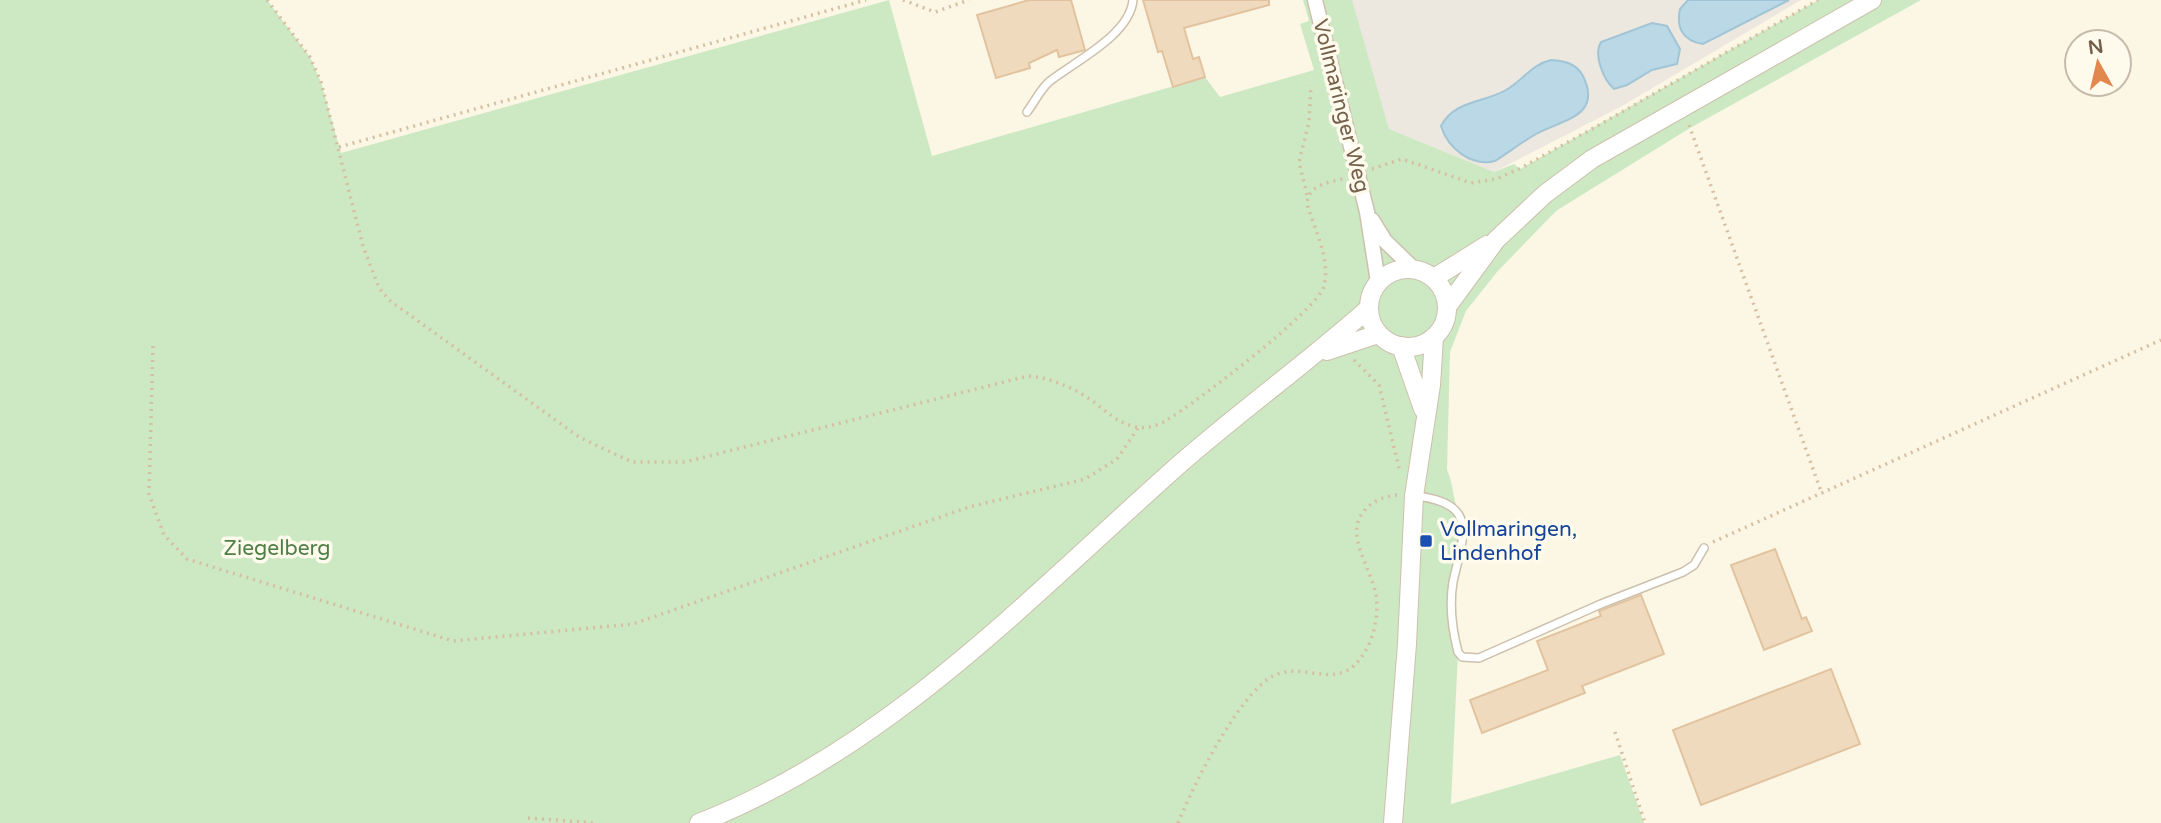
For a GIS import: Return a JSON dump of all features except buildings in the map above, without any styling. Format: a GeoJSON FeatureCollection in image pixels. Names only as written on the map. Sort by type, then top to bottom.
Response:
{"type":"FeatureCollection","features":[{"type":"Feature","properties":{"kind":"street","name":"Vollmaringer Weg"},"geometry":{"type":"LineString","coordinates":[[1315,0],[1367,212],[1378,282]]}},
{"type":"Feature","properties":{"kind":"street"},"geometry":{"type":"LineString","coordinates":[[1447,307],[1496,240],[1545,194],[1592,159],[1872,0]]}},
{"type":"Feature","properties":{"kind":"street","name":"Vollmaringer Weg"},"geometry":{"type":"LineString","coordinates":[[1367,212],[1385,241],[1414,269]]}},
{"type":"Feature","properties":{"kind":"street"},"geometry":{"type":"LineString","coordinates":[[1434,278],[1496,240]]}},
{"type":"Feature","properties":{"kind":"street"},"geometry":{"type":"LineString","coordinates":[[699,823],[801,774],[900,711],[998,629],[1246,406],[1317,354],[1368,308],[1378,282],[1390,273],[1414,269],[1434,278],[1446,296],[1447,307],[1446,318],[1434,337],[1414,496],[1407,644],[1393,823]]}},
{"type":"Feature","properties":{"kind":"street"},"geometry":{"type":"LineString","coordinates":[[1368,308],[1378,334],[1401,346],[1419,345],[1434,337]]}},
{"type":"Feature","properties":{"kind":"street"},"geometry":{"type":"LineString","coordinates":[[1317,354],[1378,334]]}},
{"type":"Feature","properties":{"kind":"street"},"geometry":{"type":"LineString","coordinates":[[1401,346],[1418,386],[1425,415]]}},
{"type":"Feature","properties":{"kind":"lane"},"geometry":{"type":"LineString","coordinates":[[1027,112],[1048,82],[1081,62],[1114,33],[1133,0]]}},
{"type":"Feature","properties":{"kind":"lane"},"geometry":{"type":"LineString","coordinates":[[1414,496],[1445,502],[1463,519],[1465,532],[1453,584],[1450,614],[1458,652],[1469,659],[1479,659],[1601,604],[1683,572],[1694,565],[1704,548]]}},
{"type":"Feature","properties":{"kind":"path"},"geometry":{"type":"LineString","coordinates":[[267,0],[310,57],[321,82],[366,254],[379,288],[389,300],[579,437],[632,462],[685,462],[1028,376],[1046,378],[1072,388],[1120,421],[1138,428],[1153,427],[1167,421],[1237,368],[1318,299],[1326,276],[1324,260],[1307,204],[1299,162],[1309,122],[1311,85]]}},
{"type":"Feature","properties":{"kind":"path"},"geometry":{"type":"LineString","coordinates":[[339,147],[866,0]]}},
{"type":"Feature","properties":{"kind":"path"},"geometry":{"type":"LineString","coordinates":[[903,0],[935,12],[969,0]]}},
{"type":"Feature","properties":{"kind":"path"},"geometry":{"type":"LineString","coordinates":[[1307,195],[1314,188],[1402,159],[1471,183],[1496,178],[1519,169],[1589,131],[1818,0]]}},
{"type":"Feature","properties":{"kind":"path"},"geometry":{"type":"LineString","coordinates":[[1682,106],[1822,494]]}},
{"type":"Feature","properties":{"kind":"path"},"geometry":{"type":"LineString","coordinates":[[1704,548],[2161,340]]}},
{"type":"Feature","properties":{"kind":"path"},"geometry":{"type":"LineString","coordinates":[[153,346],[149,494],[164,535],[187,559],[453,641],[633,624],[969,507],[1021,492],[1085,479],[1117,459],[1138,428]]}},
{"type":"Feature","properties":{"kind":"path"},"geometry":{"type":"LineString","coordinates":[[1352,359],[1379,385],[1399,468]]}},
{"type":"Feature","properties":{"kind":"path"},"geometry":{"type":"LineString","coordinates":[[1178,823],[1195,780],[1252,694],[1274,676],[1297,672],[1328,676],[1345,671],[1360,661],[1371,639],[1378,614],[1371,576],[1356,536],[1356,523],[1362,513],[1382,498],[1414,496]]}},
{"type":"Feature","properties":{"kind":"path"},"geometry":{"type":"LineString","coordinates":[[1615,732],[1645,823]]}},
{"type":"Feature","properties":{"kind":"path"},"geometry":{"type":"LineString","coordinates":[[528,818],[595,823]]}},
{"type":"Feature","properties":{"kind":"shaded area"},"geometry":{"type":"Polygon","coordinates":[[[1351,0],[1801,0],[1622,106],[1494,172],[1389,129],[1351,0]]]}},
{"type":"Feature","properties":{"kind":"green space","name":"Ziegelberg"},"geometry":{"type":"Polygon","coordinates":[[[0,0],[267,0],[310,57],[321,82],[341,153],[889,0],[932,156],[1205,77],[1220,97],[1314,70],[1300,24],[1309,21],[1303,0],[1352,0],[1389,129],[1494,172],[1514,164],[1520,169],[1818,0],[1921,0],[1690,128],[1556,211],[1497,272],[1466,311],[1450,352],[1447,470],[1457,508],[1463,519],[1450,613],[1458,652],[1451,804],[1620,755],[1644,823],[0,823],[0,0]]]}},
{"type":"Feature","properties":{"kind":"water"},"geometry":{"type":"Polygon","coordinates":[[[1688,0],[1789,0],[1703,44],[1690,40],[1680,28],[1680,9],[1688,0]]]}},
{"type":"Feature","properties":{"kind":"water"},"geometry":{"type":"Polygon","coordinates":[[[1652,23],[1667,26],[1680,49],[1677,64],[1652,70],[1627,85],[1614,89],[1600,66],[1598,53],[1601,42],[1652,23]]]}},
{"type":"Feature","properties":{"kind":"water"},"geometry":{"type":"Polygon","coordinates":[[[1551,60],[1573,65],[1583,76],[1588,90],[1584,109],[1536,134],[1495,161],[1470,159],[1455,149],[1441,126],[1454,111],[1506,90],[1538,65],[1551,60]]]}},
{"type":"Feature","properties":{"kind":"place","name":"Vollmaringen, Lindenhof"},"geometry":{"type":"Point","coordinates":[1426,541]}}]}
